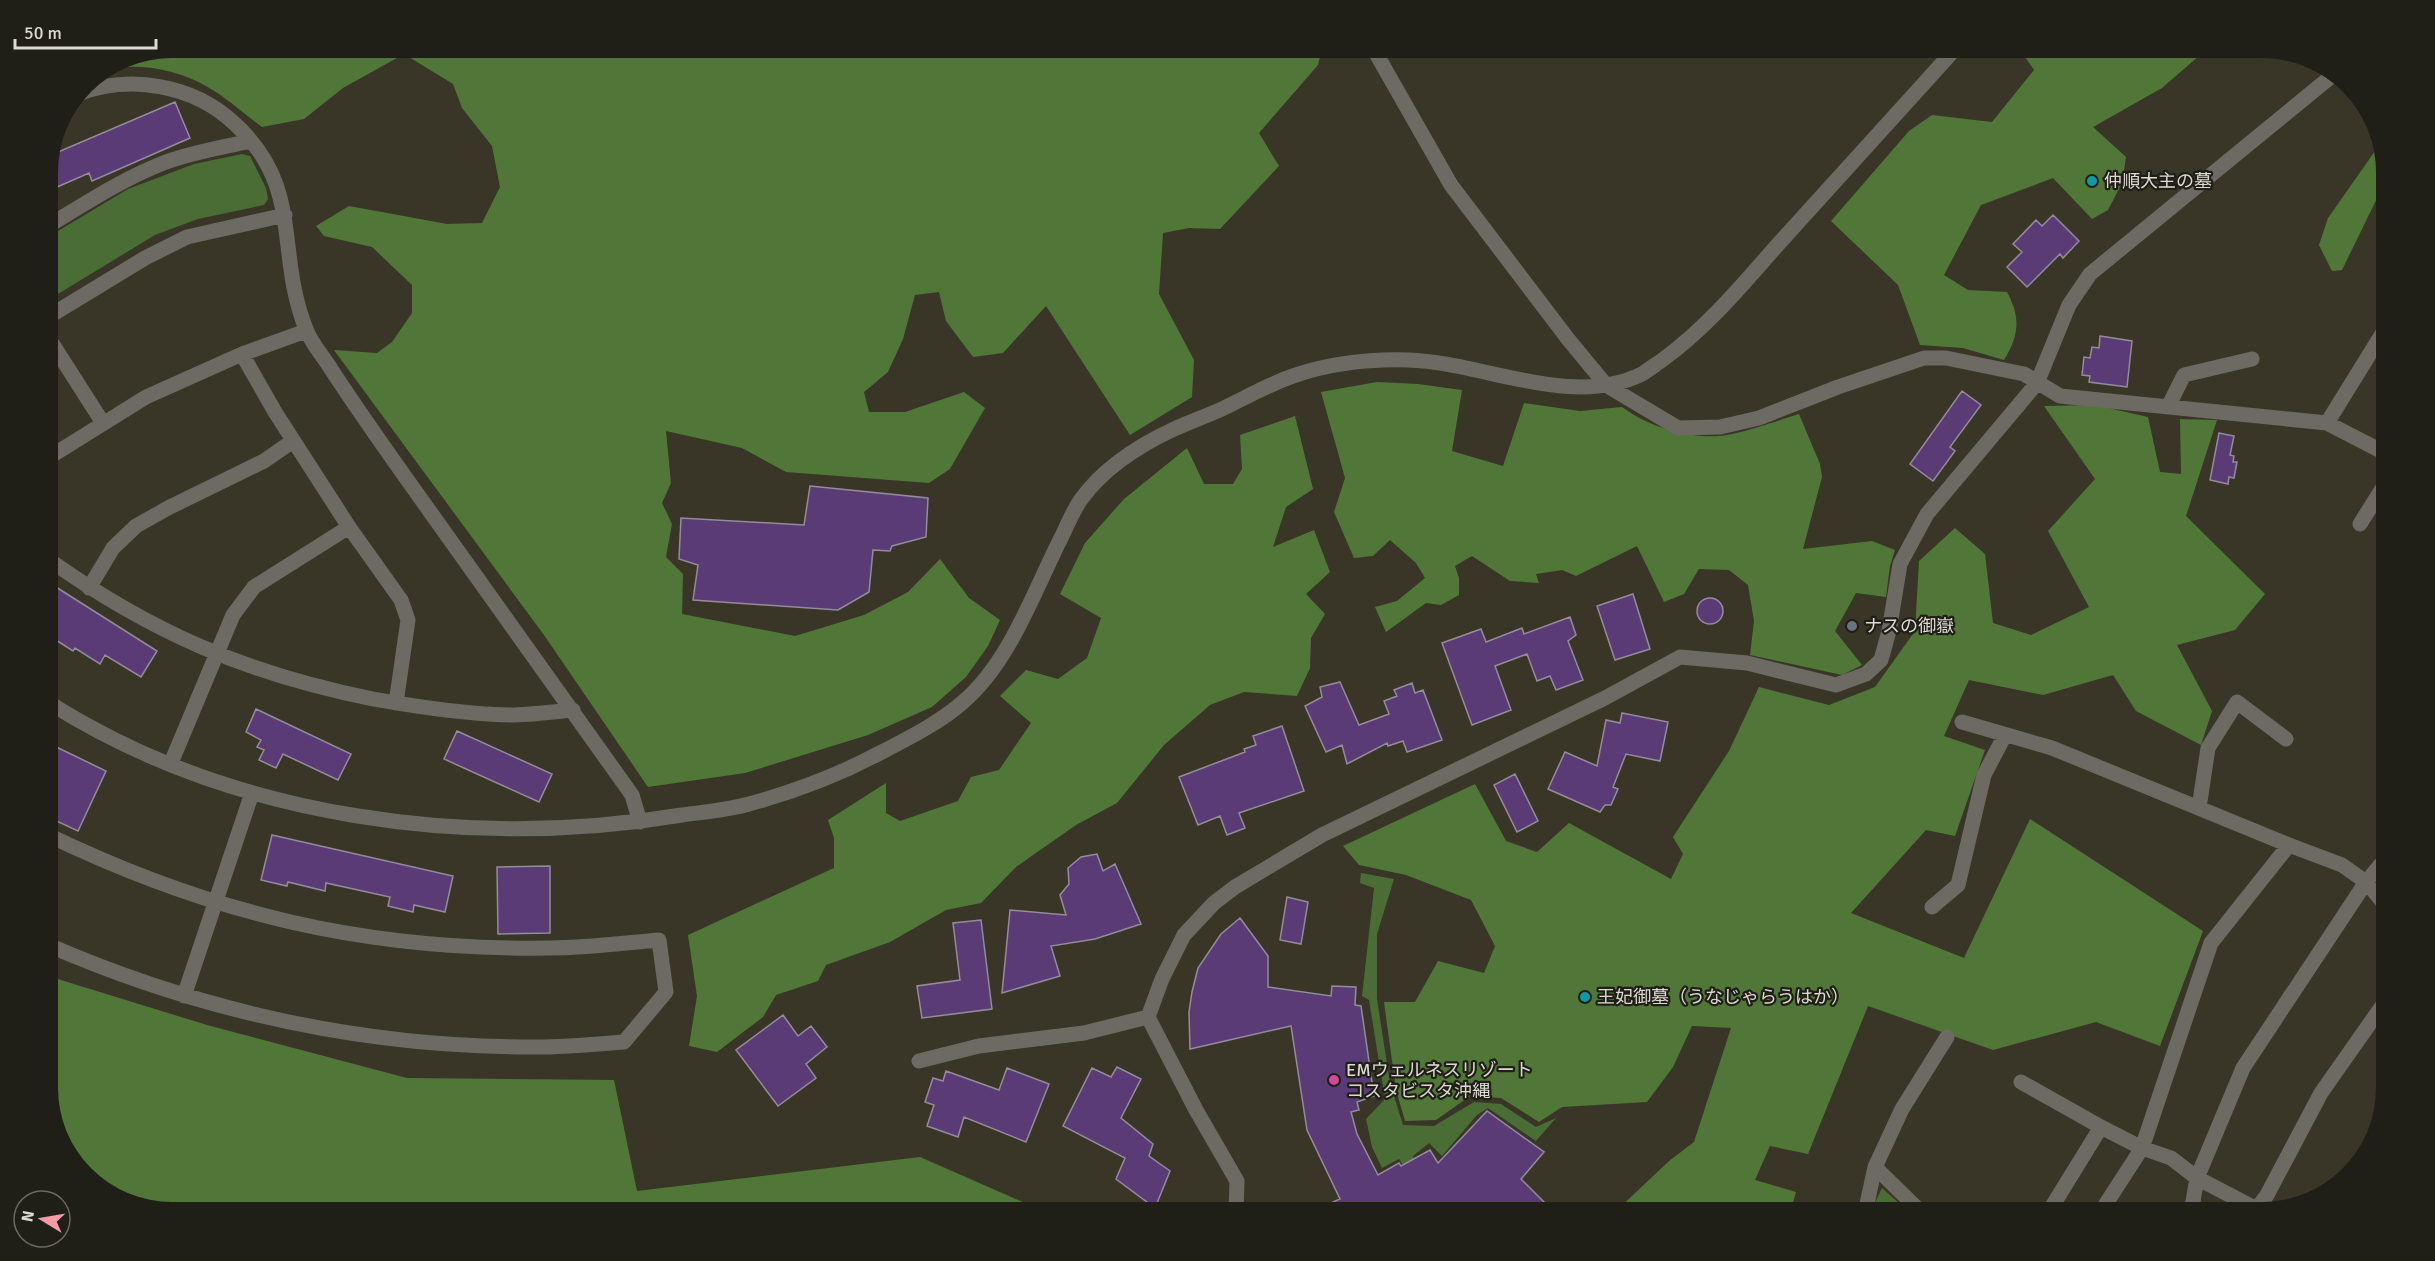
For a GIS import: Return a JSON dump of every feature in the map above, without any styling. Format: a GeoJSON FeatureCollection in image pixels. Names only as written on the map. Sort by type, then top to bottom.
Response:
{"type":"FeatureCollection","features":[{"type":"Feature","properties":{"kind":"street"},"geometry":{"type":"LineString","coordinates":[[1379,58],[1451,185],[1568,339],[1606,385],[1678,428],[1720,427],[1759,418],[1838,387],[1924,358],[1946,358],[2024,374],[2060,396],[2327,423],[2376,448]]}},
{"type":"Feature","properties":{"kind":"street"},"geometry":{"type":"LineString","coordinates":[[59,708],[123,742],[171,763],[252,793],[349,814],[468,828],[538,829],[640,822],[746,805],[837,775],[893,747],[966,700],[991,671],[1021,621],[1079,502],[1098,479],[1129,453],[1172,430],[1296,375],[1358,361],[1412,360],[1572,387],[1606,385],[1643,374],[1686,343],[1732,296],[1947,58]]}},
{"type":"Feature","properties":{"kind":"street"},"geometry":{"type":"LineString","coordinates":[[1236,1202],[1237,1181],[1196,1110],[1148,1017],[1162,979],[1184,935],[1214,903],[1235,887],[1322,835],[1605,698],[1680,657],[1747,663],[1836,685],[1866,674],[1881,660],[1889,631],[1900,564],[1927,514],[2037,382],[2069,305],[2090,274],[2328,79]]}},
{"type":"Feature","properties":{"kind":"street"},"geometry":{"type":"LineString","coordinates":[[94,90],[122,84],[152,85],[171,89],[205,103],[235,123],[265,158],[276,181],[285,215],[292,287],[306,331],[359,412],[632,795],[640,822]]}},
{"type":"Feature","properties":{"kind":"street"},"geometry":{"type":"LineString","coordinates":[[59,219],[101,193],[166,162],[251,141]]}},
{"type":"Feature","properties":{"kind":"street"},"geometry":{"type":"LineString","coordinates":[[59,310],[145,258],[187,237],[285,215]]}},
{"type":"Feature","properties":{"kind":"street"},"geometry":{"type":"LineString","coordinates":[[59,451],[146,397],[242,354],[306,331]]}},
{"type":"Feature","properties":{"kind":"street"},"geometry":{"type":"LineString","coordinates":[[2327,423],[2376,344]]}},
{"type":"Feature","properties":{"kind":"street"},"geometry":{"type":"LineString","coordinates":[[59,354],[103,423]]}},
{"type":"Feature","properties":{"kind":"street"},"geometry":{"type":"LineString","coordinates":[[242,354],[293,441],[349,527],[401,600],[408,620],[396,703]]}},
{"type":"Feature","properties":{"kind":"street"},"geometry":{"type":"LineString","coordinates":[[2168,407],[2184,375],[2253,360]]}},
{"type":"Feature","properties":{"kind":"street"},"geometry":{"type":"LineString","coordinates":[[89,588],[113,548],[136,526],[264,461],[293,441]]}},
{"type":"Feature","properties":{"kind":"street"},"geometry":{"type":"LineString","coordinates":[[2360,524],[2376,499]]}},
{"type":"Feature","properties":{"kind":"street"},"geometry":{"type":"LineString","coordinates":[[171,763],[233,615],[254,587],[349,527]]}},
{"type":"Feature","properties":{"kind":"street"},"geometry":{"type":"LineString","coordinates":[[59,567],[89,588],[153,625],[216,655],[321,688],[435,710],[510,715],[573,710]]}},
{"type":"Feature","properties":{"kind":"street"},"geometry":{"type":"LineString","coordinates":[[2199,808],[2208,748],[2237,702],[2286,739]]}},
{"type":"Feature","properties":{"kind":"street"},"geometry":{"type":"LineString","coordinates":[[1962,722],[2052,748],[2342,866],[2366,882],[2376,894]]}},
{"type":"Feature","properties":{"kind":"street"},"geometry":{"type":"LineString","coordinates":[[1932,907],[1958,885],[1984,775],[2005,735]]}},
{"type":"Feature","properties":{"kind":"street"},"geometry":{"type":"LineString","coordinates":[[184,996],[252,793]]}},
{"type":"Feature","properties":{"kind":"street"},"geometry":{"type":"LineString","coordinates":[[59,840],[99,859],[216,903],[268,918],[382,940],[440,945],[551,948],[659,940],[666,992],[624,1042],[539,1047],[465,1045],[329,1031],[184,996],[59,950]]}},
{"type":"Feature","properties":{"kind":"street"},"geometry":{"type":"LineString","coordinates":[[2107,1202],[2142,1148],[2211,943],[2289,845]]}},
{"type":"Feature","properties":{"kind":"street"},"geometry":{"type":"LineString","coordinates":[[2193,1202],[2197,1178],[2243,1068],[2376,870]]}},
{"type":"Feature","properties":{"kind":"street"},"geometry":{"type":"LineString","coordinates":[[2263,1202],[2321,1093],[2376,1015]]}},
{"type":"Feature","properties":{"kind":"street"},"geometry":{"type":"LineString","coordinates":[[919,1061],[979,1046],[1084,1033],[1148,1017]]}},
{"type":"Feature","properties":{"kind":"street"},"geometry":{"type":"LineString","coordinates":[[1867,1202],[1875,1167],[1902,1109],[1947,1037]]}},
{"type":"Feature","properties":{"kind":"street"},"geometry":{"type":"LineString","coordinates":[[2021,1082],[2142,1148],[2171,1158],[2197,1178],[2240,1202]]}},
{"type":"Feature","properties":{"kind":"street"},"geometry":{"type":"LineString","coordinates":[[2055,1202],[2101,1127]]}},
{"type":"Feature","properties":{"kind":"street"},"geometry":{"type":"LineString","coordinates":[[1875,1167],[1911,1202]]}},
{"type":"Feature","properties":{"kind":"green space"},"geometry":{"type":"Polygon","coordinates":[[[1320,58],[1318,65],[1259,133],[1279,166],[1220,229],[1189,228],[1163,233],[1159,294],[1194,360],[1192,397],[1130,435],[1046,306],[1003,353],[973,357],[946,321],[939,292],[915,295],[903,339],[888,372],[864,392],[869,412],[905,412],[964,392],[985,408],[950,469],[929,483],[786,472],[742,448],[666,431],[671,483],[662,503],[672,524],[666,557],[683,574],[682,614],[795,636],[864,615],[908,592],[940,559],[969,598],[1000,620],[988,646],[966,677],[932,707],[868,735],[745,773],[648,787],[544,635],[334,350],[377,353],[392,342],[412,313],[412,285],[372,247],[324,236],[316,226],[349,206],[447,224],[482,223],[500,187],[492,146],[462,108],[453,84],[412,59],[1320,58]]]}},
{"type":"Feature","properties":{"kind":"green space"},"geometry":{"type":"Polygon","coordinates":[[[2026,58],[2196,58],[2162,88],[2093,127],[2126,157],[2122,183],[2108,210],[2092,219],[2053,178],[1981,205],[1944,275],[1968,290],[2007,292],[2015,310],[2016,326],[2013,342],[2004,360],[1963,348],[1920,345],[1898,285],[1831,221],[1909,131],[1932,115],[1992,122],[2034,70],[2026,58]]]}},
{"type":"Feature","properties":{"kind":"green space"},"geometry":{"type":"Polygon","coordinates":[[[165,59],[395,59],[343,88],[304,119],[262,127],[228,100],[195,80],[158,69],[129,67],[165,59]]]}},
{"type":"Feature","properties":{"kind":"green space"},"geometry":{"type":"Polygon","coordinates":[[[2374,152],[2376,200],[2342,270],[2332,271],[2319,245],[2328,218],[2374,152]]]}},
{"type":"Feature","properties":{"kind":"green space"},"geometry":{"type":"Polygon","coordinates":[[[242,154],[250,156],[266,188],[268,199],[264,205],[198,219],[155,235],[59,293],[59,230],[128,189],[194,164],[242,154]]]}},
{"type":"Feature","properties":{"kind":"green space"},"geometry":{"type":"Polygon","coordinates":[[[1377,382],[1418,384],[1462,390],[1452,451],[1503,466],[1524,403],[1580,411],[1622,407],[1633,415],[1660,427],[1689,435],[1704,436],[1732,434],[1799,414],[1820,464],[1822,477],[1803,549],[1872,541],[1895,550],[1890,566],[1886,597],[1856,593],[1835,631],[1862,665],[1842,675],[1750,655],[1754,621],[1748,585],[1729,570],[1699,569],[1684,594],[1664,602],[1637,546],[1576,576],[1562,570],[1536,574],[1539,583],[1510,581],[1472,556],[1455,566],[1459,578],[1459,595],[1441,605],[1426,603],[1386,632],[1375,607],[1397,601],[1425,578],[1416,563],[1390,540],[1373,556],[1354,558],[1334,512],[1345,478],[1321,392],[1377,382]]]}},
{"type":"Feature","properties":{"kind":"green space"},"geometry":{"type":"Polygon","coordinates":[[[2095,405],[2148,417],[2160,472],[2181,474],[2180,419],[2217,420],[2186,516],[2265,594],[2235,630],[2177,645],[2212,711],[2201,745],[2136,711],[2113,675],[2043,695],[1969,680],[1944,736],[1985,750],[1955,836],[1926,830],[1851,913],[1964,958],[2030,819],[2203,931],[2160,1046],[2096,1022],[1993,1050],[1868,1006],[1808,1154],[1770,1146],[1755,1180],[1796,1192],[1793,1202],[1626,1202],[1669,1161],[1694,1142],[1731,1028],[1692,1026],[1673,1067],[1647,1102],[1562,1107],[1539,1122],[1501,1098],[1470,1096],[1436,1120],[1405,1121],[1396,1090],[1384,1002],[1415,1002],[1438,961],[1484,973],[1495,946],[1471,900],[1406,875],[1359,865],[1343,846],[1475,784],[1506,841],[1537,852],[1569,823],[1671,879],[1683,854],[1673,837],[1729,751],[1759,687],[1829,705],[1875,687],[1915,631],[1919,561],[1955,528],[1985,554],[1993,623],[2031,635],[2089,607],[2048,531],[2095,479],[2044,406],[2095,405]]]}},
{"type":"Feature","properties":{"kind":"green space"},"geometry":{"type":"Polygon","coordinates":[[[1295,416],[1313,489],[1286,507],[1273,547],[1314,530],[1330,572],[1306,594],[1325,614],[1311,638],[1310,668],[1297,696],[1244,692],[1210,705],[1164,745],[1117,803],[1076,825],[1016,867],[981,903],[946,910],[890,942],[826,965],[818,981],[776,995],[763,1017],[717,1052],[689,1046],[697,996],[688,935],[834,868],[834,838],[828,820],[886,783],[886,813],[900,821],[958,801],[971,777],[999,770],[1031,723],[1000,696],[1026,670],[1058,679],[1087,658],[1101,618],[1060,594],[1085,543],[1124,499],[1187,448],[1204,484],[1233,484],[1242,469],[1240,435],[1295,416]]]}},
{"type":"Feature","properties":{"kind":"green space"},"geometry":{"type":"Polygon","coordinates":[[[1361,873],[1394,879],[1377,934],[1377,999],[1390,1083],[1403,1125],[1434,1126],[1474,1102],[1501,1104],[1536,1127],[1556,1118],[1536,1141],[1488,1108],[1477,1115],[1442,1156],[1429,1143],[1413,1156],[1419,1173],[1411,1177],[1399,1159],[1382,1168],[1372,1147],[1366,1119],[1385,1099],[1369,1000],[1362,996],[1374,888],[1360,883],[1361,873]]]}},
{"type":"Feature","properties":{"kind":"green space"},"geometry":{"type":"Polygon","coordinates":[[[59,979],[207,1025],[407,1078],[614,1080],[637,1191],[920,1157],[1023,1202],[158,1202],[143,1199],[122,1191],[97,1174],[87,1164],[70,1139],[59,1096],[59,979]]]}},
{"type":"Feature","properties":{"kind":"green space"},"geometry":{"type":"Polygon","coordinates":[[[1882,1188],[1898,1202],[1875,1202],[1882,1188]]]}},
{"type":"Feature","properties":{"kind":"building"},"geometry":{"type":"Polygon","coordinates":[[[175,102],[190,138],[92,181],[89,173],[59,186],[60,151],[175,102]]]}},
{"type":"Feature","properties":{"kind":"building"},"geometry":{"type":"Polygon","coordinates":[[[2053,215],[2079,241],[2063,258],[2060,254],[2027,287],[2007,267],[2022,252],[2013,244],[2036,220],[2042,226],[2053,215]]]}},
{"type":"Feature","properties":{"kind":"building"},"geometry":{"type":"Polygon","coordinates":[[[2100,336],[2132,341],[2127,387],[2089,382],[2090,376],[2082,375],[2084,357],[2090,358],[2092,347],[2099,348],[2100,336]]]}},
{"type":"Feature","properties":{"kind":"building"},"geometry":{"type":"Polygon","coordinates":[[[1962,391],[1981,405],[1950,447],[1955,451],[1933,481],[1910,464],[1962,391]]]}},
{"type":"Feature","properties":{"kind":"building"},"geometry":{"type":"Polygon","coordinates":[[[2219,433],[2234,436],[2230,455],[2234,456],[2233,462],[2237,462],[2234,478],[2229,477],[2228,484],[2210,480],[2219,433]]]}},
{"type":"Feature","properties":{"kind":"building"},"geometry":{"type":"Polygon","coordinates":[[[810,486],[928,498],[926,537],[892,546],[890,551],[873,550],[869,592],[838,610],[693,600],[698,565],[679,559],[681,518],[804,525],[810,486]]]}},
{"type":"Feature","properties":{"kind":"building"},"geometry":{"type":"Polygon","coordinates":[[[59,589],[157,651],[141,677],[105,655],[100,664],[75,648],[73,651],[59,642],[59,589]]]}},
{"type":"Feature","properties":{"kind":"building"},"geometry":{"type":"Polygon","coordinates":[[[1633,594],[1650,649],[1615,660],[1597,606],[1633,594]]]}},
{"type":"Feature","properties":{"kind":"building"},"geometry":{"type":"Polygon","coordinates":[[[1710,598],[1719,602],[1723,611],[1719,620],[1710,624],[1701,620],[1697,611],[1701,602],[1710,598]]]}},
{"type":"Feature","properties":{"kind":"building"},"geometry":{"type":"Polygon","coordinates":[[[1570,617],[1576,635],[1568,641],[1583,680],[1556,690],[1550,676],[1537,681],[1527,654],[1495,666],[1511,710],[1472,725],[1442,643],[1481,629],[1486,642],[1522,628],[1524,634],[1570,617]]]}},
{"type":"Feature","properties":{"kind":"building"},"geometry":{"type":"Polygon","coordinates":[[[1340,682],[1359,725],[1389,714],[1384,701],[1397,696],[1394,690],[1412,683],[1415,693],[1423,690],[1442,740],[1407,752],[1403,741],[1388,746],[1387,743],[1347,764],[1342,745],[1326,752],[1305,706],[1322,697],[1320,687],[1340,682]]]}},
{"type":"Feature","properties":{"kind":"building"},"geometry":{"type":"Polygon","coordinates":[[[256,709],[351,754],[338,780],[283,754],[276,768],[259,760],[264,750],[257,747],[261,740],[246,732],[256,709]]]}},
{"type":"Feature","properties":{"kind":"building"},"geometry":{"type":"Polygon","coordinates":[[[1622,713],[1668,722],[1660,761],[1626,754],[1613,787],[1618,789],[1611,805],[1605,805],[1600,812],[1548,789],[1565,752],[1597,766],[1606,720],[1620,723],[1622,713]]]}},
{"type":"Feature","properties":{"kind":"building"},"geometry":{"type":"Polygon","coordinates":[[[1282,726],[1304,791],[1239,813],[1245,828],[1227,835],[1220,816],[1198,825],[1179,777],[1245,752],[1244,749],[1256,745],[1253,736],[1282,726]]]}},
{"type":"Feature","properties":{"kind":"building"},"geometry":{"type":"Polygon","coordinates":[[[457,731],[552,774],[539,802],[444,759],[457,731]]]}},
{"type":"Feature","properties":{"kind":"building"},"geometry":{"type":"Polygon","coordinates":[[[59,748],[106,771],[78,831],[59,822],[59,748]]]}},
{"type":"Feature","properties":{"kind":"building"},"geometry":{"type":"Polygon","coordinates":[[[1515,774],[1538,821],[1517,832],[1494,785],[1515,774]]]}},
{"type":"Feature","properties":{"kind":"building"},"geometry":{"type":"Polygon","coordinates":[[[272,835],[453,876],[445,912],[414,905],[413,912],[388,906],[390,897],[326,883],[325,891],[288,882],[287,886],[261,880],[272,835]]]}},
{"type":"Feature","properties":{"kind":"building"},"geometry":{"type":"Polygon","coordinates":[[[1097,854],[1103,871],[1115,864],[1141,924],[1095,939],[1051,946],[1060,976],[1002,993],[1010,910],[1066,915],[1060,895],[1069,884],[1068,868],[1081,857],[1097,854]]]}},
{"type":"Feature","properties":{"kind":"building"},"geometry":{"type":"Polygon","coordinates":[[[550,866],[550,933],[498,934],[497,867],[550,866]]]}},
{"type":"Feature","properties":{"kind":"building"},"geometry":{"type":"Polygon","coordinates":[[[1287,897],[1308,902],[1301,944],[1280,940],[1287,897]]]}},
{"type":"Feature","properties":{"kind":"building","name":"EMウェルネスリゾート コスタビスタ沖縄"},"geometry":{"type":"Polygon","coordinates":[[[1240,918],[1268,956],[1268,987],[1331,996],[1332,986],[1356,987],[1355,1005],[1361,1006],[1374,1096],[1357,1102],[1359,1110],[1351,1112],[1357,1134],[1378,1175],[1399,1163],[1401,1166],[1430,1150],[1438,1163],[1487,1111],[1544,1152],[1521,1179],[1544,1202],[1333,1202],[1340,1199],[1307,1130],[1291,1026],[1190,1049],[1189,1012],[1198,968],[1221,934],[1240,918]]]}},
{"type":"Feature","properties":{"kind":"building"},"geometry":{"type":"Polygon","coordinates":[[[981,920],[992,1009],[922,1018],[917,986],[960,980],[953,923],[981,920]]]}},
{"type":"Feature","properties":{"kind":"building"},"geometry":{"type":"Polygon","coordinates":[[[783,1015],[798,1036],[811,1026],[827,1047],[806,1064],[816,1078],[778,1106],[736,1050],[783,1015]]]}},
{"type":"Feature","properties":{"kind":"building"},"geometry":{"type":"Polygon","coordinates":[[[1117,1067],[1141,1079],[1121,1118],[1153,1144],[1149,1156],[1170,1171],[1157,1202],[1147,1202],[1116,1179],[1125,1158],[1063,1126],[1092,1068],[1111,1077],[1117,1067]]]}},
{"type":"Feature","properties":{"kind":"building"},"geometry":{"type":"Polygon","coordinates":[[[1007,1068],[1049,1084],[1026,1142],[964,1117],[958,1137],[927,1126],[934,1105],[925,1102],[933,1078],[943,1081],[946,1071],[999,1090],[1007,1068]]]}},
{"type":"Feature","properties":{"kind":"place","name":"仲順大主の墓"},"geometry":{"type":"Point","coordinates":[2092,181]}},
{"type":"Feature","properties":{"kind":"place","name":"ナスの御嶽"},"geometry":{"type":"Point","coordinates":[1852,626]}},
{"type":"Feature","properties":{"kind":"place","name":"王妃御墓（うなじゃらうはか）"},"geometry":{"type":"Point","coordinates":[1585,997]}},
{"type":"Feature","properties":{"kind":"place","name":"EMウェルネスリゾート コスタビスタ沖縄"},"geometry":{"type":"Point","coordinates":[1334,1080]}}]}
